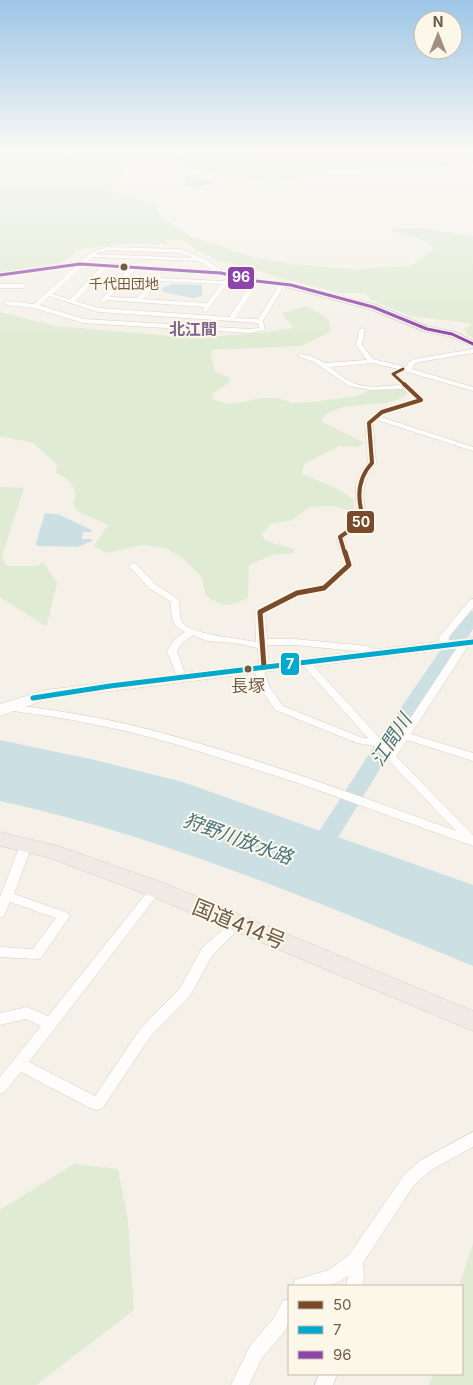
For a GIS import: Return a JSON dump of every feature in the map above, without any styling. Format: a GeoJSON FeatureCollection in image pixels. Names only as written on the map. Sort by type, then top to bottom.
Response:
{"type":"FeatureCollection","features":[{"type":"Feature","properties":{"kind":"highway","name":"国道414号"},"geometry":{"type":"LineString","coordinates":[[0,840],[69,857],[156,890],[473,1021]]}},
{"type":"Feature","properties":{"kind":"main road"},"geometry":{"type":"LineString","coordinates":[[2,708],[46,695],[457,644]]}},
{"type":"Feature","properties":{"kind":"street"},"geometry":{"type":"LineString","coordinates":[[35,306],[90,256],[109,248],[181,251],[205,261],[221,272]]}},
{"type":"Feature","properties":{"kind":"street"},"geometry":{"type":"LineString","coordinates":[[90,256],[205,261]]}},
{"type":"Feature","properties":{"kind":"street"},"geometry":{"type":"LineString","coordinates":[[96,309],[140,258]]}},
{"type":"Feature","properties":{"kind":"street"},"geometry":{"type":"LineString","coordinates":[[0,276],[80,264],[221,272],[256,281],[282,284],[379,309],[473,344]]}},
{"type":"Feature","properties":{"kind":"street"},"geometry":{"type":"LineString","coordinates":[[71,302],[106,266]]}},
{"type":"Feature","properties":{"kind":"street"},"geometry":{"type":"LineString","coordinates":[[139,300],[164,268]]}},
{"type":"Feature","properties":{"kind":"street"},"geometry":{"type":"LineString","coordinates":[[200,317],[230,275]]}},
{"type":"Feature","properties":{"kind":"street"},"geometry":{"type":"LineString","coordinates":[[156,279],[225,282]]}},
{"type":"Feature","properties":{"kind":"street"},"geometry":{"type":"LineString","coordinates":[[231,320],[256,281]]}},
{"type":"Feature","properties":{"kind":"street"},"geometry":{"type":"LineString","coordinates":[[260,321],[282,284]]}},
{"type":"Feature","properties":{"kind":"street"},"geometry":{"type":"LineString","coordinates":[[1,289],[24,286]]}},
{"type":"Feature","properties":{"kind":"street"},"geometry":{"type":"LineString","coordinates":[[48,294],[96,309],[260,321]]}},
{"type":"Feature","properties":{"kind":"street"},"geometry":{"type":"LineString","coordinates":[[106,298],[208,305]]}},
{"type":"Feature","properties":{"kind":"street"},"geometry":{"type":"LineString","coordinates":[[7,303],[35,306],[74,320],[140,325],[250,331],[263,329],[260,321]]}},
{"type":"Feature","properties":{"kind":"street"},"geometry":{"type":"LineString","coordinates":[[140,325],[148,314]]}},
{"type":"Feature","properties":{"kind":"street"},"geometry":{"type":"LineString","coordinates":[[362,330],[359,345],[371,361]]}},
{"type":"Feature","properties":{"kind":"street"},"geometry":{"type":"LineString","coordinates":[[378,743],[361,741],[279,708],[264,686],[261,667],[260,612],[297,593],[324,588],[349,565],[340,537],[364,520],[359,506],[360,483],[366,468],[372,463],[369,423],[382,412],[421,400],[393,374],[406,369],[417,360],[473,351]]}},
{"type":"Feature","properties":{"kind":"street"},"geometry":{"type":"LineString","coordinates":[[300,356],[310,357],[325,365],[351,385],[406,387]]}},
{"type":"Feature","properties":{"kind":"street"},"geometry":{"type":"LineString","coordinates":[[325,365],[371,361],[406,369],[473,389]]}},
{"type":"Feature","properties":{"kind":"street"},"geometry":{"type":"LineString","coordinates":[[375,418],[473,449]]}},
{"type":"Feature","properties":{"kind":"street"},"geometry":{"type":"LineString","coordinates":[[133,566],[152,586],[175,601],[178,624],[191,632],[207,638],[261,644],[294,642],[368,649],[375,654]]}},
{"type":"Feature","properties":{"kind":"street"},"geometry":{"type":"LineString","coordinates":[[390,755],[461,650],[457,644],[444,637],[473,602]]}},
{"type":"Feature","properties":{"kind":"street"},"geometry":{"type":"LineString","coordinates":[[181,677],[172,651],[177,642],[191,632]]}},
{"type":"Feature","properties":{"kind":"street"},"geometry":{"type":"LineString","coordinates":[[305,662],[378,743],[473,842]]}},
{"type":"Feature","properties":{"kind":"street"},"geometry":{"type":"LineString","coordinates":[[2,708],[43,710],[147,734],[257,765],[473,842]]}},
{"type":"Feature","properties":{"kind":"street"},"geometry":{"type":"LineString","coordinates":[[404,735],[473,757]]}},
{"type":"Feature","properties":{"kind":"street"},"geometry":{"type":"LineString","coordinates":[[0,913],[26,845]]}},
{"type":"Feature","properties":{"kind":"street"},"geometry":{"type":"LineString","coordinates":[[0,1088],[156,890]]}},
{"type":"Feature","properties":{"kind":"street"},"geometry":{"type":"LineString","coordinates":[[0,952],[36,954],[64,916],[7,896]]}},
{"type":"Feature","properties":{"kind":"street"},"geometry":{"type":"LineString","coordinates":[[19,1064],[97,1104],[145,1033],[186,992],[207,952],[238,923]]}},
{"type":"Feature","properties":{"kind":"street"},"geometry":{"type":"LineString","coordinates":[[0,1018],[27,1013],[51,1024]]}},
{"type":"Feature","properties":{"kind":"street"},"geometry":{"type":"LineString","coordinates":[[304,1285],[332,1277],[355,1261],[409,1180],[426,1164],[473,1139]]}},
{"type":"Feature","properties":{"kind":"street"},"geometry":{"type":"LineString","coordinates":[[354,1285],[356,1278],[355,1261]]}},
{"type":"Feature","properties":{"kind":"street"},"geometry":{"type":"LineString","coordinates":[[240,1385],[256,1352],[279,1325],[288,1309]]}},
{"type":"Feature","properties":{"kind":"green space"},"geometry":{"type":"Polygon","coordinates":[[[0,215],[160,215],[192,237],[253,257],[291,264],[353,269],[410,266],[433,249],[429,242],[393,232],[394,228],[425,229],[473,236],[473,338],[467,334],[464,328],[471,326],[470,323],[410,316],[371,300],[366,293],[341,293],[217,260],[193,248],[185,241],[166,240],[169,244],[118,244],[77,250],[70,257],[42,268],[0,273],[0,215]]]}},
{"type":"Feature","properties":{"kind":"green space"},"geometry":{"type":"Polygon","coordinates":[[[307,306],[328,319],[331,331],[302,346],[211,350],[215,372],[229,377],[230,382],[212,394],[214,400],[230,404],[263,398],[277,398],[293,403],[357,396],[372,389],[401,388],[408,393],[400,399],[390,402],[338,409],[328,413],[321,421],[365,443],[358,447],[339,446],[304,464],[302,474],[336,488],[353,499],[354,508],[351,511],[335,506],[310,507],[292,520],[271,524],[261,535],[266,541],[294,549],[293,553],[272,555],[249,565],[248,598],[242,601],[227,605],[206,596],[202,578],[184,559],[166,548],[142,545],[106,553],[94,546],[108,525],[77,511],[73,503],[75,498],[74,489],[69,481],[56,473],[57,464],[33,443],[0,436],[0,312],[55,326],[195,338],[293,328],[282,313],[307,306]]]}},
{"type":"Feature","properties":{"kind":"green space"},"geometry":{"type":"Polygon","coordinates":[[[0,487],[24,488],[2,556],[6,566],[37,566],[43,562],[57,583],[47,625],[44,625],[0,597],[0,487]]]}},
{"type":"Feature","properties":{"kind":"green space"},"geometry":{"type":"Polygon","coordinates":[[[74,1164],[118,1169],[128,1221],[134,1310],[36,1385],[0,1385],[0,1210],[74,1164]]]}},
{"type":"Feature","properties":{"kind":"green space"},"geometry":{"type":"Polygon","coordinates":[[[473,1243],[473,1385],[429,1385],[433,1375],[463,1375],[463,1285],[459,1285],[473,1243]]]}},
{"type":"Feature","properties":{"kind":"water"},"geometry":{"type":"Polygon","coordinates":[[[173,284],[202,285],[202,296],[192,298],[163,292],[162,288],[173,284]]]}},
{"type":"Feature","properties":{"kind":"water"},"geometry":{"type":"Polygon","coordinates":[[[45,513],[60,515],[92,530],[92,532],[83,532],[82,539],[92,539],[92,541],[78,547],[37,546],[36,543],[45,513]]]}},
{"type":"Feature","properties":{"kind":"water","name":"狩野川放水路"},"geometry":{"type":"Polygon","coordinates":[[[0,740],[95,760],[183,782],[473,885],[473,966],[299,895],[181,852],[61,816],[0,801],[0,740]]]}},
{"type":"Feature","properties":{"kind":"waterway","name":"江間川"},"geometry":{"type":"LineString","coordinates":[[317,853],[378,756],[473,616]]}},
{"type":"Feature","properties":{"kind":"transit line","name":"96"},"geometry":{"type":"LineString","coordinates":[[0,275],[80,264],[221,273],[256,281],[291,285],[373,307],[427,329],[452,334],[473,344]]}},
{"type":"Feature","properties":{"kind":"transit line","name":"50"},"geometry":{"type":"LineString","coordinates":[[264,667],[260,612],[297,593],[324,588],[349,565],[340,537],[364,520],[359,490],[363,475],[372,463],[369,423],[382,412],[421,400],[393,374],[403,369]]}},
{"type":"Feature","properties":{"kind":"transit line","name":"7"},"geometry":{"type":"LineString","coordinates":[[33,698],[110,686],[473,642]]}},
{"type":"Feature","properties":{"kind":"place","name":"千代田団地"},"geometry":{"type":"Point","coordinates":[124,267]}},
{"type":"Feature","properties":{"kind":"place","name":"長塚"},"geometry":{"type":"Point","coordinates":[248,669]}},
{"type":"Feature","properties":{"kind":"district","name":"北江間"},"geometry":{"type":"Point","coordinates":[193,329]}}]}
